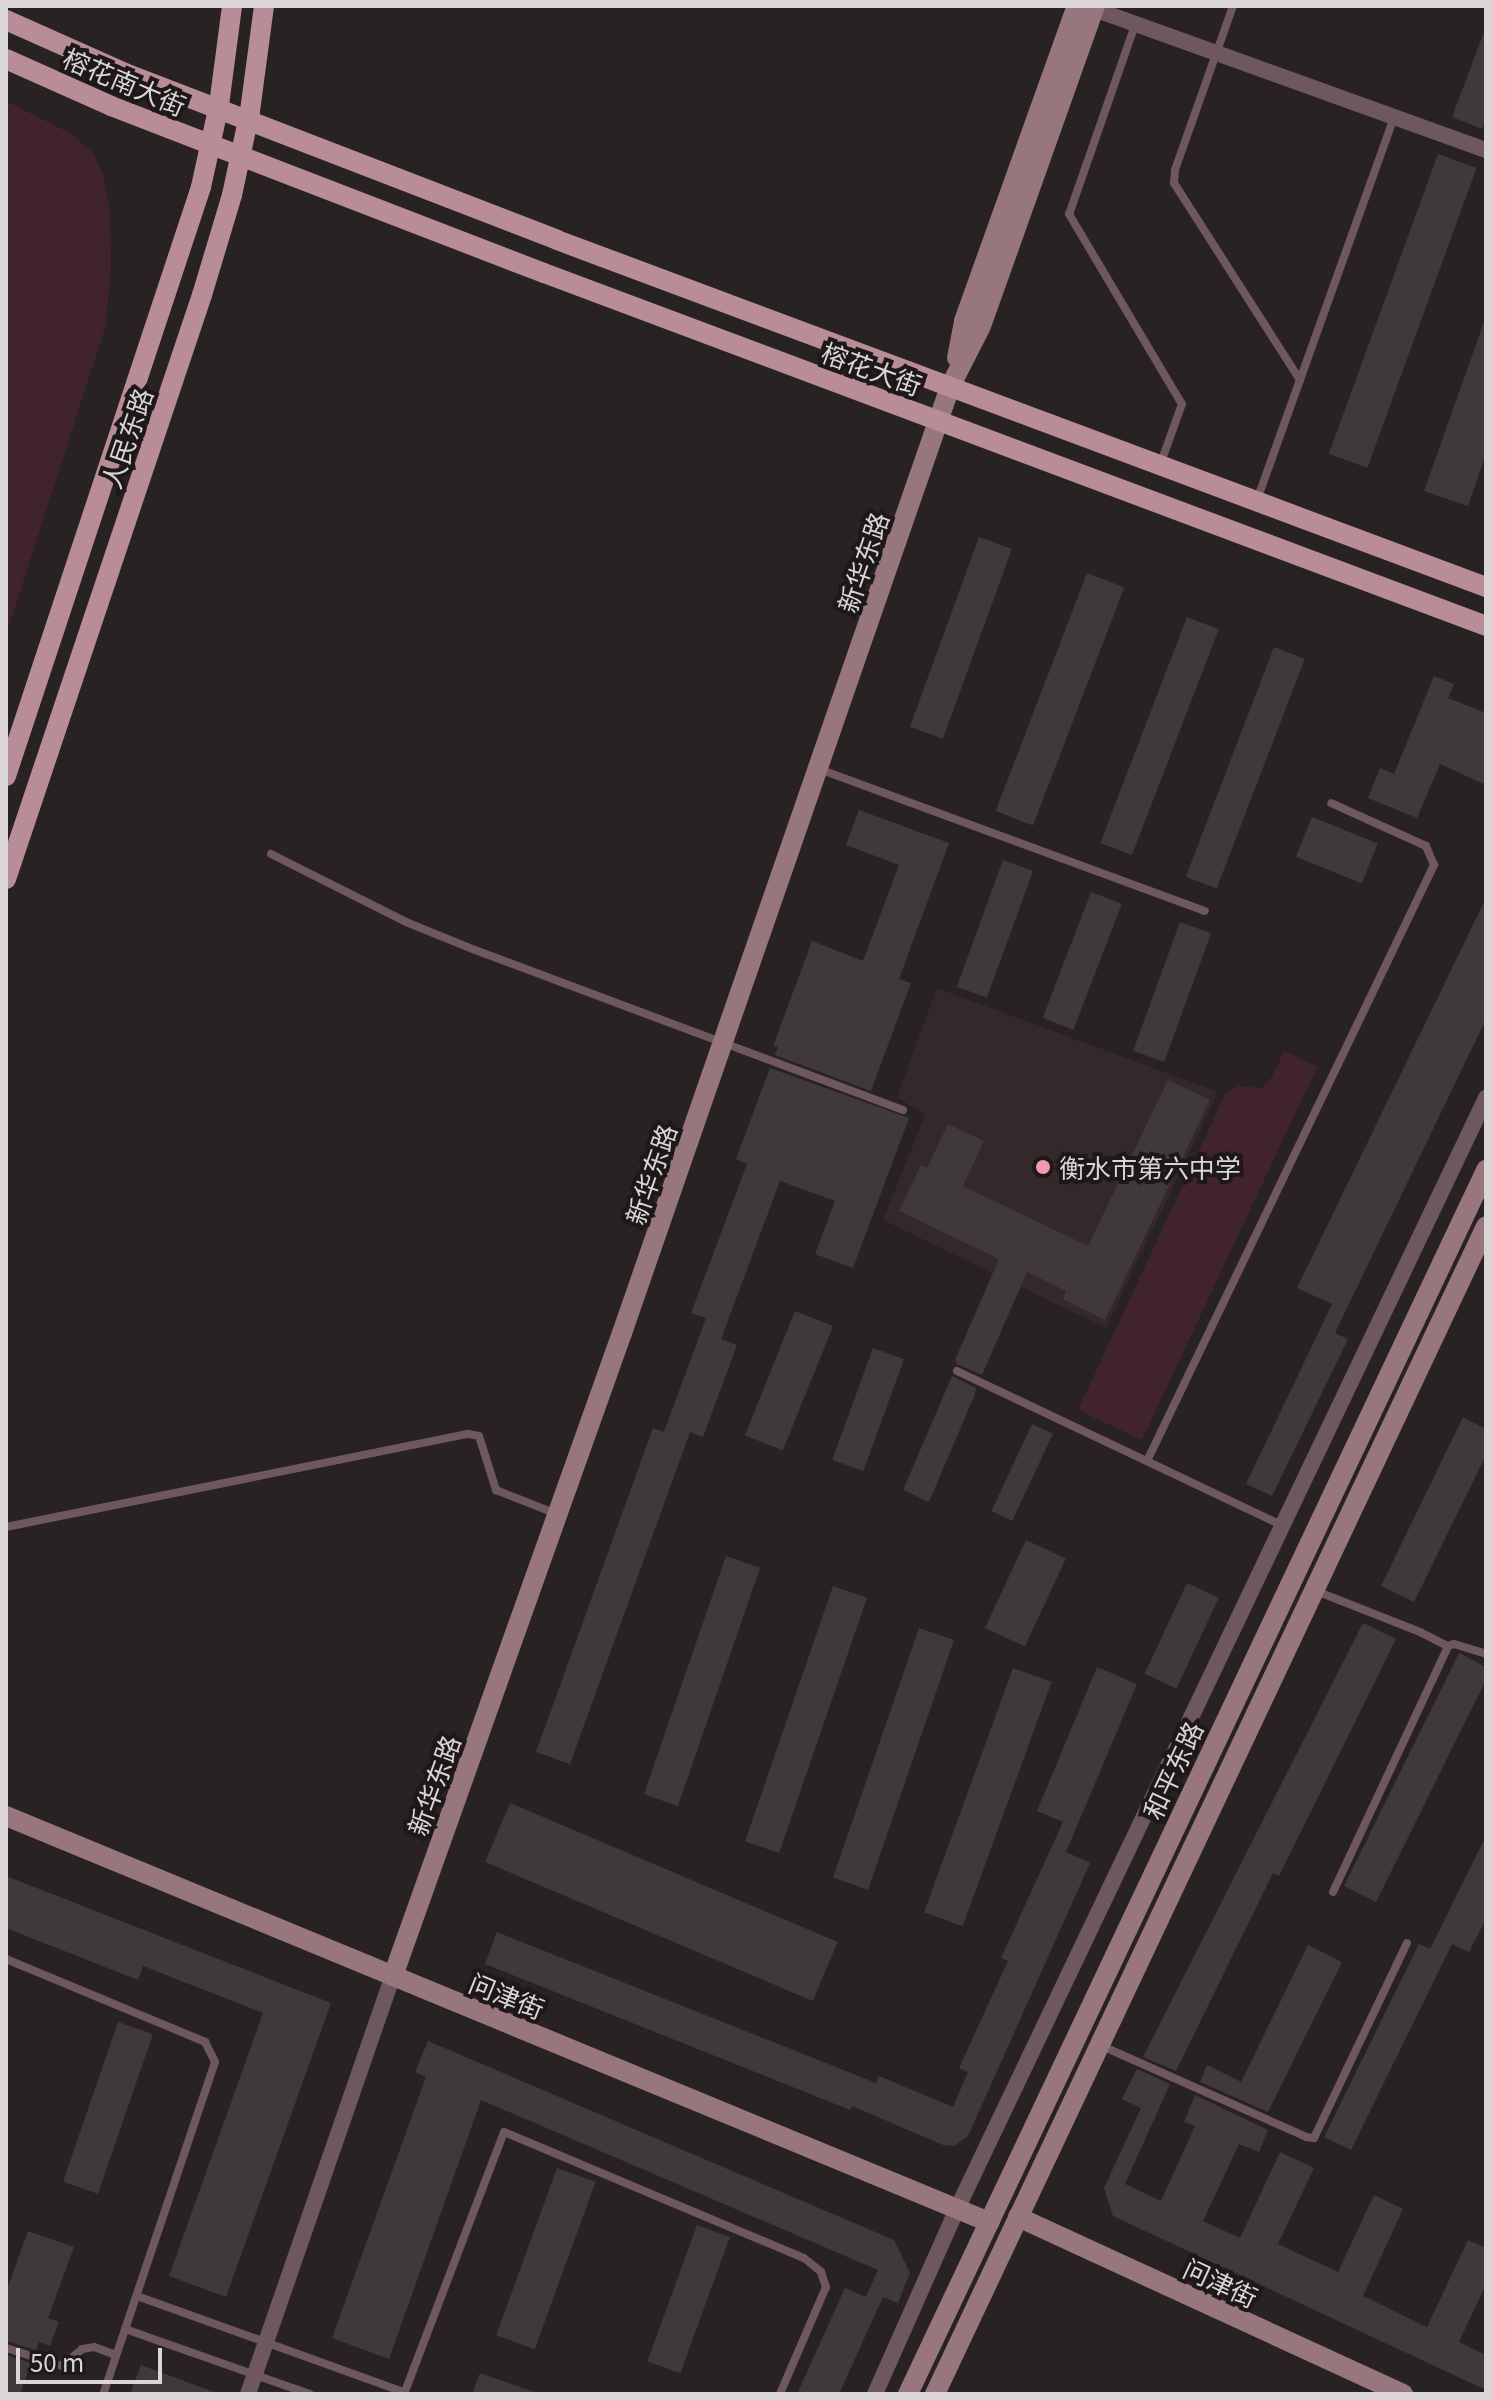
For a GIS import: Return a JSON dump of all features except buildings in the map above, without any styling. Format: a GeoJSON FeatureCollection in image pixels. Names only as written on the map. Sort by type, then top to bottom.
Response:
{"type":"FeatureCollection","features":[{"type":"Feature","properties":{"kind":"main road","name":"人民东路"},"geometry":{"type":"LineString","coordinates":[[6,776],[171,285],[225,150],[233,115],[232,6]]}},
{"type":"Feature","properties":{"kind":"main road","name":"人民东路"},"geometry":{"type":"LineString","coordinates":[[6,879],[202,295],[225,150],[264,6]]}},
{"type":"Feature","properties":{"kind":"main road","name":"榕花南大街"},"geometry":{"type":"LineString","coordinates":[[6,20],[125,73],[233,115]]}},
{"type":"Feature","properties":{"kind":"main road","name":"榕花南大街"},"geometry":{"type":"LineString","coordinates":[[6,59],[225,150]]}},
{"type":"Feature","properties":{"kind":"main road","name":"榕花大街"},"geometry":{"type":"LineString","coordinates":[[233,115],[1486,587]]}},
{"type":"Feature","properties":{"kind":"main road","name":"榕花大街"},"geometry":{"type":"LineString","coordinates":[[225,150],[1486,626]]}},
{"type":"Feature","properties":{"kind":"street"},"geometry":{"type":"LineString","coordinates":[[1089,7],[1486,150]]}},
{"type":"Feature","properties":{"kind":"street","name":"新华东路"},"geometry":{"type":"LineString","coordinates":[[393,1976],[939,420],[950,387],[964,321],[1089,7]]}},
{"type":"Feature","properties":{"kind":"street"},"geometry":{"type":"LineString","coordinates":[[875,2394],[957,2209],[1486,1098]]}},
{"type":"Feature","properties":{"kind":"street","name":"和平东路"},"geometry":{"type":"LineString","coordinates":[[908,2394],[1486,1170]]}},
{"type":"Feature","properties":{"kind":"street","name":"和平东路"},"geometry":{"type":"LineString","coordinates":[[935,2394],[1486,1226]]}},
{"type":"Feature","properties":{"kind":"street","name":"问津街"},"geometry":{"type":"LineString","coordinates":[[6,1816],[989,2222]]}},
{"type":"Feature","properties":{"kind":"street"},"geometry":{"type":"LineString","coordinates":[[248,2394],[393,1976]]}},
{"type":"Feature","properties":{"kind":"street","name":"问津街"},"geometry":{"type":"LineString","coordinates":[[1018,2217],[1403,2394]]}},
{"type":"Feature","properties":{"kind":"lane"},"geometry":{"type":"LineString","coordinates":[[1233,6],[1175,170],[1174,183],[1300,380]]}},
{"type":"Feature","properties":{"kind":"lane"},"geometry":{"type":"LineString","coordinates":[[1136,24],[1069,214],[1182,404],[1160,465]]}},
{"type":"Feature","properties":{"kind":"lane"},"geometry":{"type":"LineString","coordinates":[[1257,502],[1394,117]]}},
{"type":"Feature","properties":{"kind":"lane"},"geometry":{"type":"LineString","coordinates":[[818,768],[1205,911]]}},
{"type":"Feature","properties":{"kind":"lane"},"geometry":{"type":"LineString","coordinates":[[1147,1461],[1434,865],[1426,846],[1331,803]]}},
{"type":"Feature","properties":{"kind":"lane"},"geometry":{"type":"LineString","coordinates":[[271,854],[406,922],[903,1110]]}},
{"type":"Feature","properties":{"kind":"lane"},"geometry":{"type":"LineString","coordinates":[[957,1371],[1283,1526]]}},
{"type":"Feature","properties":{"kind":"lane"},"geometry":{"type":"LineString","coordinates":[[6,1527],[468,1434],[479,1436],[496,1490],[557,1514]]}},
{"type":"Feature","properties":{"kind":"lane"},"geometry":{"type":"LineString","coordinates":[[1313,1589],[1448,1646],[1454,1644],[1486,1654]]}},
{"type":"Feature","properties":{"kind":"lane"},"geometry":{"type":"LineString","coordinates":[[1333,1892],[1448,1646]]}},
{"type":"Feature","properties":{"kind":"lane"},"geometry":{"type":"LineString","coordinates":[[1099,2044],[1314,2138],[1407,1943]]}},
{"type":"Feature","properties":{"kind":"lane"},"geometry":{"type":"LineString","coordinates":[[6,1959],[205,2042],[215,2062],[103,2394]]}},
{"type":"Feature","properties":{"kind":"lane"},"geometry":{"type":"LineString","coordinates":[[137,2296],[404,2393],[504,2132],[804,2258],[821,2272],[826,2287],[780,2394]]}},
{"type":"Feature","properties":{"kind":"lane"},"geometry":{"type":"LineString","coordinates":[[125,2329],[310,2394]]}},
{"type":"Feature","properties":{"kind":"lane"},"geometry":{"type":"LineString","coordinates":[[6,2348],[62,2366],[82,2349],[94,2347],[116,2355]]}},
{"type":"Feature","properties":{"kind":"shaded area"},"geometry":{"type":"Polygon","coordinates":[[[6,101],[72,134],[94,154],[103,174],[110,211],[111,269],[106,325],[6,635],[6,101]]]}},
{"type":"Feature","properties":{"kind":"shaded area","name":"衡水市第六中学"},"geometry":{"type":"Polygon","coordinates":[[[937,988],[1218,1092],[1106,1328],[883,1220],[925,1115],[897,1097],[937,988]]]}},
{"type":"Feature","properties":{"kind":"shaded area"},"geometry":{"type":"Polygon","coordinates":[[[1284,1051],[1317,1067],[1142,1440],[1078,1410],[1226,1093],[1238,1086],[1262,1088],[1272,1077],[1284,1051]]]}},
{"type":"Feature","properties":{"kind":"place","name":"衡水市第六中学"},"geometry":{"type":"Point","coordinates":[1043,1167]}}]}
